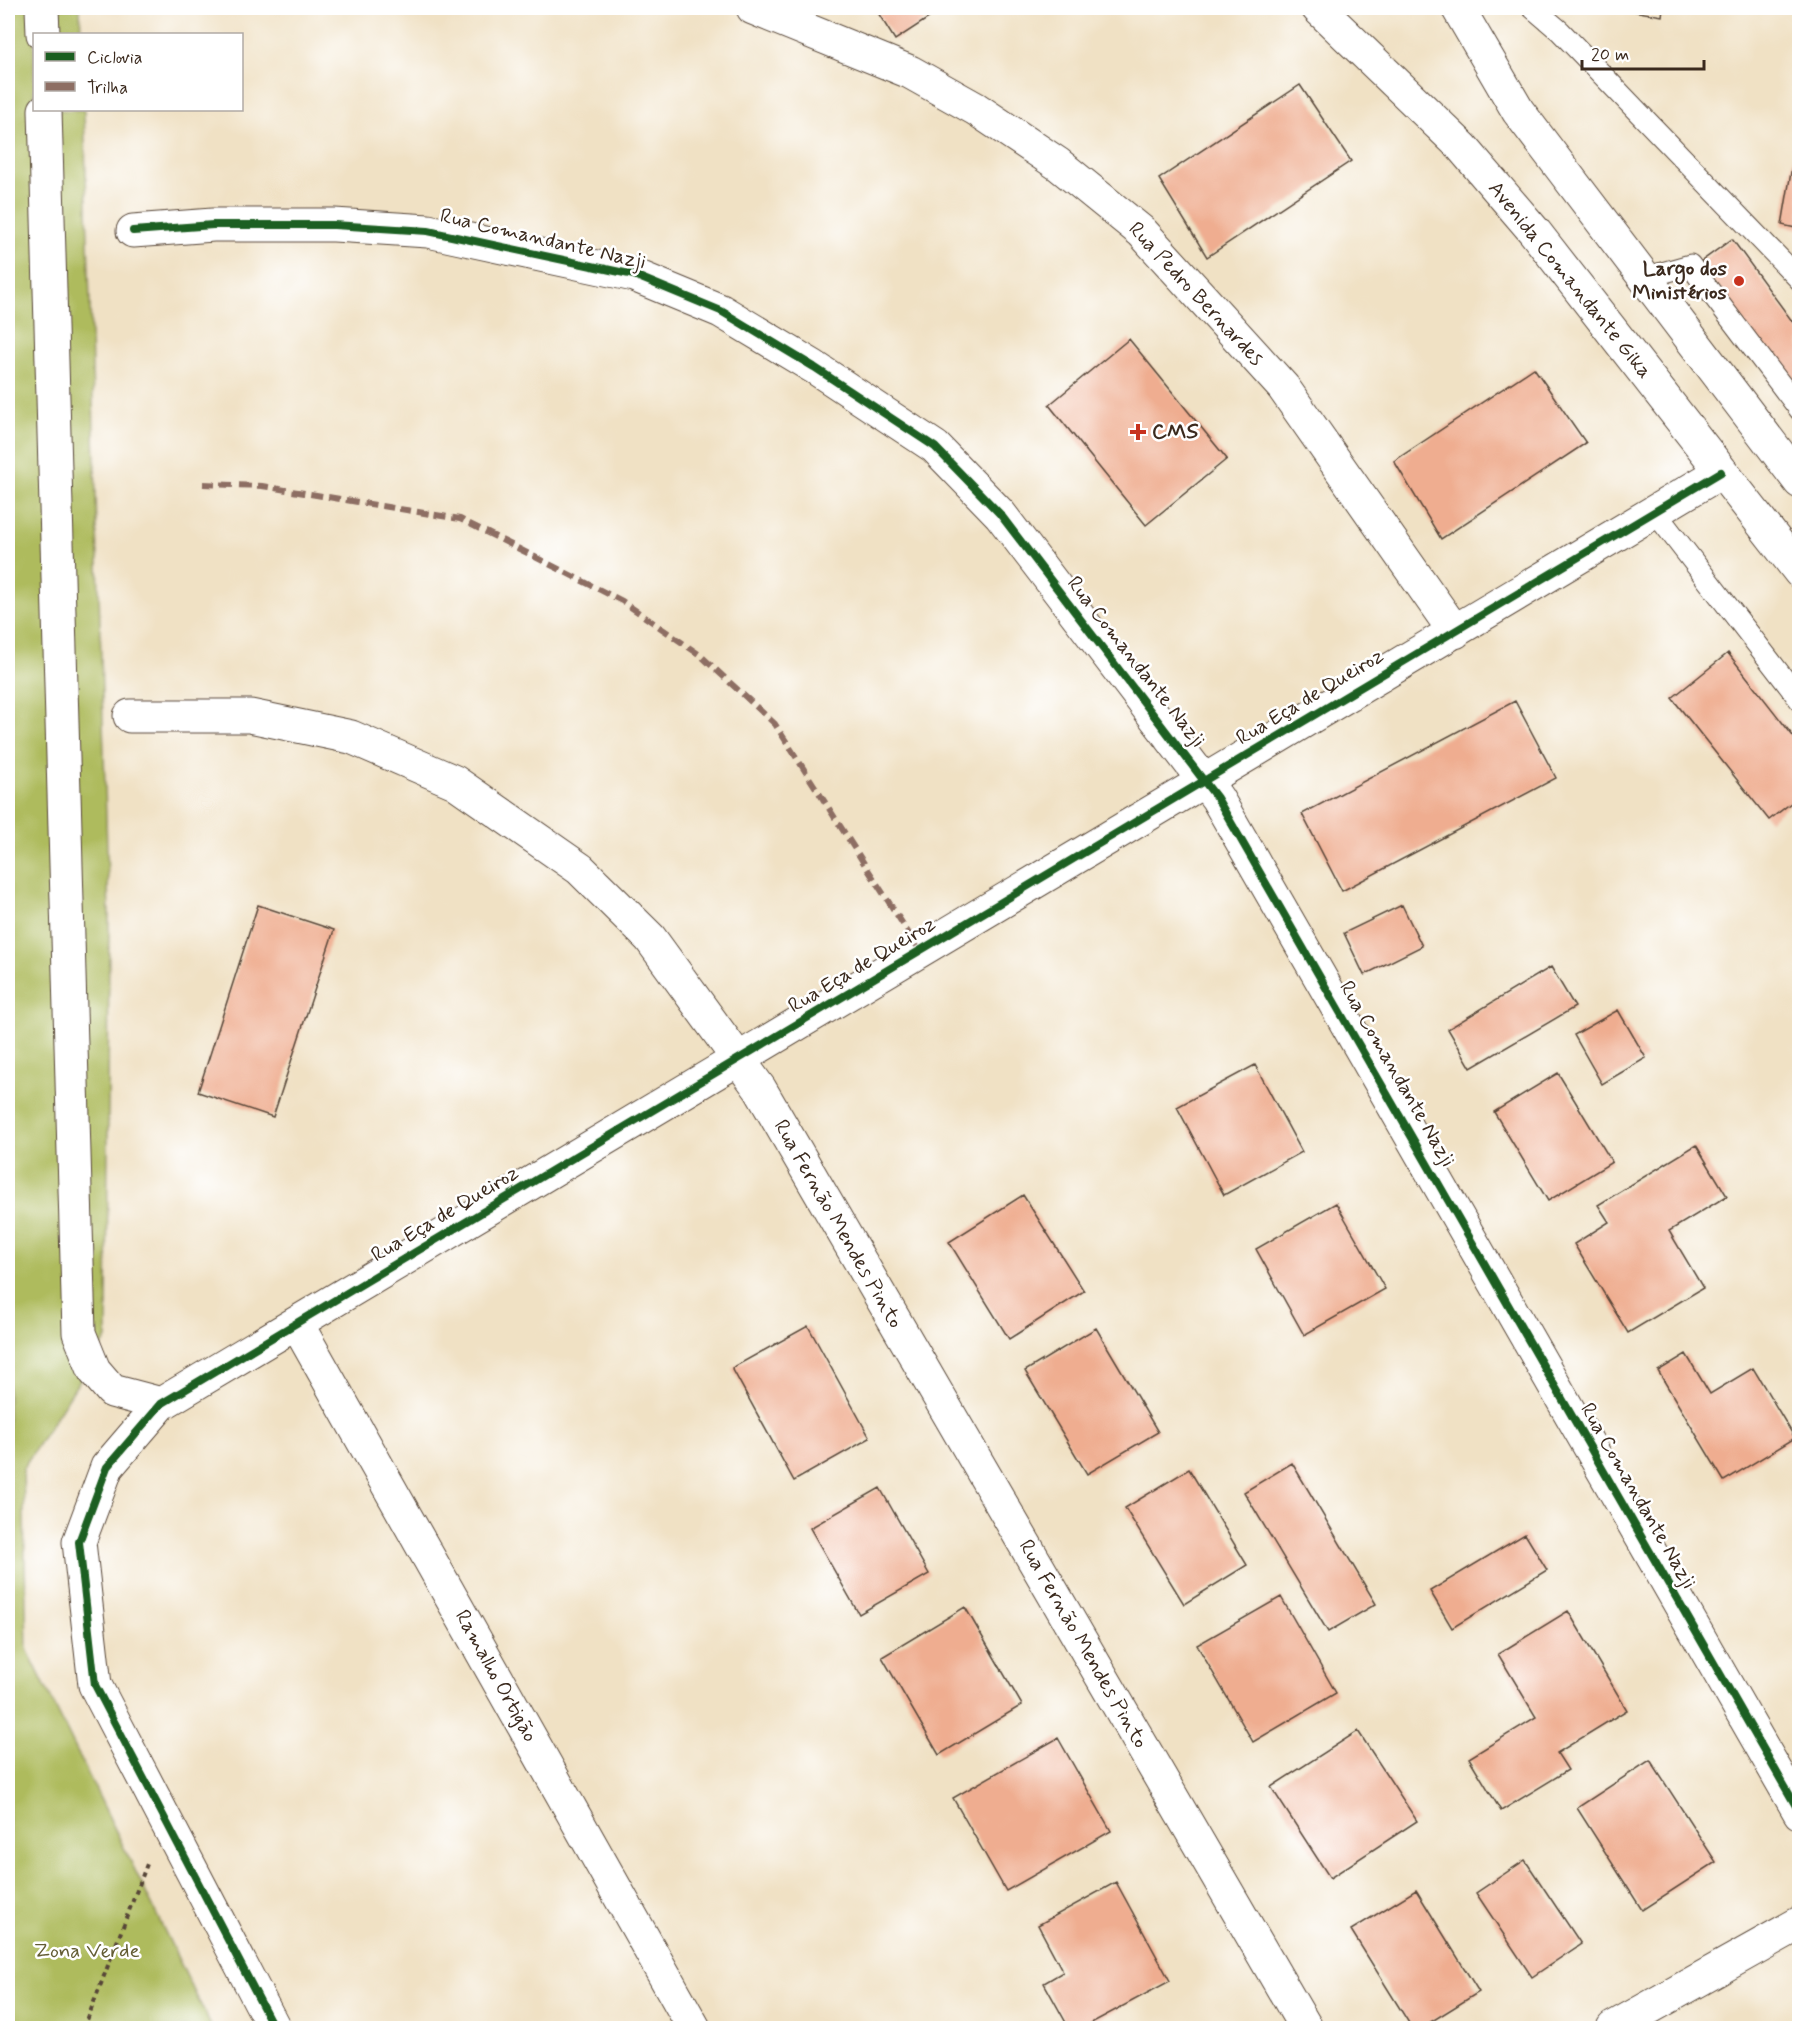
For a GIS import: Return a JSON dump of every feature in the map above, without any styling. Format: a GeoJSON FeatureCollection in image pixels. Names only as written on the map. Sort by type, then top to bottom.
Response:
{"type":"FeatureCollection","features":[{"type":"Feature","properties":{"kind":"street"},"geometry":{"type":"LineString","coordinates":[[42,8],[43,33]]}},
{"type":"Feature","properties":{"kind":"street","name":"Rua Pedro Bernardes"},"geometry":{"type":"LineString","coordinates":[[753,8],[910,72],[976,109],[1058,164],[1142,232],[1283,387],[1455,632]]}},
{"type":"Feature","properties":{"kind":"street","name":"Avenida Comandante Gika"},"geometry":{"type":"LineString","coordinates":[[1318,8],[1462,147],[1534,231],[1800,572]]}},
{"type":"Feature","properties":{"kind":"street"},"geometry":{"type":"LineString","coordinates":[[1458,8],[1518,111],[1800,482]]}},
{"type":"Feature","properties":{"kind":"street"},"geometry":{"type":"LineString","coordinates":[[45,111],[80,1333],[94,1370],[112,1391],[162,1404]]}},
{"type":"Feature","properties":{"kind":"street","name":"Rua Comandante Nazji"},"geometry":{"type":"LineString","coordinates":[[133,231],[213,225],[334,225],[428,231],[634,275],[721,311],[814,367],[935,447],[1000,514],[1205,781],[1223,808],[1800,1813]]}},
{"type":"Feature","properties":{"kind":"street","name":"Rua Eça de Queiroz"},"geometry":{"type":"LineString","coordinates":[[164,1819],[95,1685],[79,1542],[108,1467],[162,1404],[1722,472]]}},
{"type":"Feature","properties":{"kind":"street","name":"Rua Fernão Mendes Pinto"},"geometry":{"type":"LineString","coordinates":[[130,716],[250,716],[351,737],[455,782],[580,869],[642,930],[760,1089],[1306,2028]]}},
{"type":"Feature","properties":{"kind":"street","name":"Ramalho Ortigão"},"geometry":{"type":"LineString","coordinates":[[297,1324],[694,2028]]}},
{"type":"Feature","properties":{"kind":"street"},"geometry":{"type":"LineString","coordinates":[[164,1819],[274,2028]]}},
{"type":"Feature","properties":{"kind":"street"},"geometry":{"type":"LineString","coordinates":[[1613,2028],[1800,1923]]}},
{"type":"Feature","properties":{"kind":"lane"},"geometry":{"type":"LineString","coordinates":[[1533,8],[1560,31],[1800,280]]}},
{"type":"Feature","properties":{"kind":"lane"},"geometry":{"type":"LineString","coordinates":[[1644,278],[1690,265],[1800,410]]}},
{"type":"Feature","properties":{"kind":"lane"},"geometry":{"type":"LineString","coordinates":[[1655,512],[1800,700]]}},
{"type":"Feature","properties":{"kind":"path"},"geometry":{"type":"LineString","coordinates":[[84,2028],[164,1819]]}},
{"type":"Feature","properties":{"kind":"green space","name":"Zona Verde"},"geometry":{"type":"Polygon","coordinates":[[[8,8],[80,8],[81,33],[33,33],[33,111],[84,111],[109,914],[107,1338],[23,1468],[27,1649],[212,2028],[8,2028],[8,8]]]}},
{"type":"Feature","properties":{"kind":"building"},"geometry":{"type":"Polygon","coordinates":[[[875,8],[944,8],[895,40],[875,8]]]}},
{"type":"Feature","properties":{"kind":"building"},"geometry":{"type":"Polygon","coordinates":[[[1615,8],[1663,8],[1662,16],[1615,8]]]}},
{"type":"Feature","properties":{"kind":"building"},"geometry":{"type":"Polygon","coordinates":[[[1300,85],[1351,161],[1207,257],[1159,179],[1300,85]]]}},
{"type":"Feature","properties":{"kind":"building"},"geometry":{"type":"Polygon","coordinates":[[[1798,131],[1800,132],[1800,229],[1782,225],[1798,131]]]}},
{"type":"Feature","properties":{"kind":"building"},"geometry":{"type":"Polygon","coordinates":[[[1732,239],[1800,332],[1800,400],[1699,263],[1732,239]]]}},
{"type":"Feature","properties":{"kind":"building","name":"CMS"},"geometry":{"type":"Polygon","coordinates":[[[1129,339],[1227,459],[1146,525],[1049,405],[1129,339]]]}},
{"type":"Feature","properties":{"kind":"building"},"geometry":{"type":"Polygon","coordinates":[[[1534,368],[1586,443],[1441,539],[1394,461],[1534,368]]]}},
{"type":"Feature","properties":{"kind":"building"},"geometry":{"type":"Polygon","coordinates":[[[1728,653],[1800,745],[1800,796],[1769,820],[1672,698],[1728,653]]]}},
{"type":"Feature","properties":{"kind":"building"},"geometry":{"type":"Polygon","coordinates":[[[1515,701],[1556,778],[1342,891],[1302,814],[1515,701]]]}},
{"type":"Feature","properties":{"kind":"building"},"geometry":{"type":"Polygon","coordinates":[[[258,905],[334,930],[273,1117],[198,1092],[258,905]]]}},
{"type":"Feature","properties":{"kind":"building"},"geometry":{"type":"Polygon","coordinates":[[[1402,905],[1422,946],[1364,975],[1344,933],[1402,905]]]}},
{"type":"Feature","properties":{"kind":"building"},"geometry":{"type":"Polygon","coordinates":[[[1551,967],[1575,1007],[1471,1068],[1448,1029],[1551,967]]]}},
{"type":"Feature","properties":{"kind":"building"},"geometry":{"type":"Polygon","coordinates":[[[1618,1010],[1646,1058],[1602,1084],[1574,1035],[1618,1010]]]}},
{"type":"Feature","properties":{"kind":"building"},"geometry":{"type":"Polygon","coordinates":[[[1255,1065],[1302,1152],[1224,1195],[1177,1107],[1255,1065]]]}},
{"type":"Feature","properties":{"kind":"building"},"geometry":{"type":"Polygon","coordinates":[[[1558,1073],[1612,1162],[1548,1201],[1494,1112],[1558,1073]]]}},
{"type":"Feature","properties":{"kind":"building"},"geometry":{"type":"Polygon","coordinates":[[[1696,1145],[1727,1196],[1669,1231],[1703,1288],[1628,1333],[1574,1244],[1609,1222],[1598,1205],[1696,1145]]]}},
{"type":"Feature","properties":{"kind":"building"},"geometry":{"type":"Polygon","coordinates":[[[1023,1195],[1084,1291],[1009,1339],[949,1242],[1023,1195]]]}},
{"type":"Feature","properties":{"kind":"building"},"geometry":{"type":"Polygon","coordinates":[[[1336,1203],[1385,1289],[1304,1335],[1256,1249],[1336,1203]]]}},
{"type":"Feature","properties":{"kind":"building"},"geometry":{"type":"Polygon","coordinates":[[[808,1326],[870,1438],[794,1481],[732,1368],[808,1326]]]}},
{"type":"Feature","properties":{"kind":"building"},"geometry":{"type":"Polygon","coordinates":[[[1096,1328],[1158,1432],[1087,1474],[1025,1371],[1096,1328]]]}},
{"type":"Feature","properties":{"kind":"building"},"geometry":{"type":"Polygon","coordinates":[[[1686,1354],[1710,1394],[1753,1368],[1795,1438],[1724,1481],[1658,1371],[1686,1354]]]}},
{"type":"Feature","properties":{"kind":"building"},"geometry":{"type":"Polygon","coordinates":[[[1292,1463],[1376,1604],[1328,1632],[1244,1492],[1292,1463]]]}},
{"type":"Feature","properties":{"kind":"building"},"geometry":{"type":"Polygon","coordinates":[[[1189,1469],[1247,1565],[1184,1604],[1125,1508],[1189,1469]]]}},
{"type":"Feature","properties":{"kind":"building"},"geometry":{"type":"Polygon","coordinates":[[[880,1488],[929,1574],[859,1614],[810,1528],[880,1488]]]}},
{"type":"Feature","properties":{"kind":"building"},"geometry":{"type":"Polygon","coordinates":[[[1525,1534],[1547,1570],[1452,1628],[1430,1591],[1525,1534]]]}},
{"type":"Feature","properties":{"kind":"building"},"geometry":{"type":"Polygon","coordinates":[[[1281,1597],[1336,1693],[1253,1742],[1197,1645],[1281,1597]]]}},
{"type":"Feature","properties":{"kind":"building"},"geometry":{"type":"Polygon","coordinates":[[[965,1607],[1022,1705],[939,1755],[882,1657],[965,1607]]]}},
{"type":"Feature","properties":{"kind":"building"},"geometry":{"type":"Polygon","coordinates":[[[1568,1611],[1627,1710],[1557,1753],[1568,1770],[1501,1811],[1469,1758],[1536,1717],[1498,1654],[1568,1611]]]}},
{"type":"Feature","properties":{"kind":"building"},"geometry":{"type":"Polygon","coordinates":[[[1358,1731],[1417,1821],[1330,1878],[1271,1787],[1358,1731]]]}},
{"type":"Feature","properties":{"kind":"building"},"geometry":{"type":"Polygon","coordinates":[[[1058,1738],[1111,1831],[1006,1891],[953,1798],[1058,1738]]]}},
{"type":"Feature","properties":{"kind":"building"},"geometry":{"type":"Polygon","coordinates":[[[1650,1760],[1716,1862],[1642,1910],[1577,1808],[1650,1760]]]}},
{"type":"Feature","properties":{"kind":"building"},"geometry":{"type":"Polygon","coordinates":[[[1525,1860],[1581,1944],[1532,1977],[1476,1893],[1525,1860]]]}},
{"type":"Feature","properties":{"kind":"building"},"geometry":{"type":"Polygon","coordinates":[[[1116,1882],[1170,1981],[1082,2028],[1069,2028],[1044,1983],[1063,1972],[1038,1925],[1116,1882]]]}},
{"type":"Feature","properties":{"kind":"building"},"geometry":{"type":"Polygon","coordinates":[[[1416,1890],[1479,1992],[1421,2028],[1412,2028],[1351,1930],[1416,1890]]]}},
{"type":"Feature","properties":{"kind":"marked path"},"geometry":{"type":"LineString","coordinates":[[203,484],[262,486],[460,519],[622,601],[700,655],[775,724],[920,951]]}},
{"type":"Feature","properties":{"kind":"cycle path"},"geometry":{"type":"LineString","coordinates":[[133,231],[213,225],[334,225],[428,231],[634,275],[721,311],[814,367],[935,447],[1000,514],[1217,798],[1800,1813]]}},
{"type":"Feature","properties":{"kind":"cycle path"},"geometry":{"type":"LineString","coordinates":[[274,2028],[95,1685],[79,1542],[107,1467],[161,1404],[1721,472]]}},
{"type":"Feature","properties":{"kind":"place","name":"Largo dos Ministérios"},"geometry":{"type":"Point","coordinates":[1739,281]}},
{"type":"Feature","properties":{"kind":"place","name":"CMS"},"geometry":{"type":"Point","coordinates":[1138,432]}}]}
